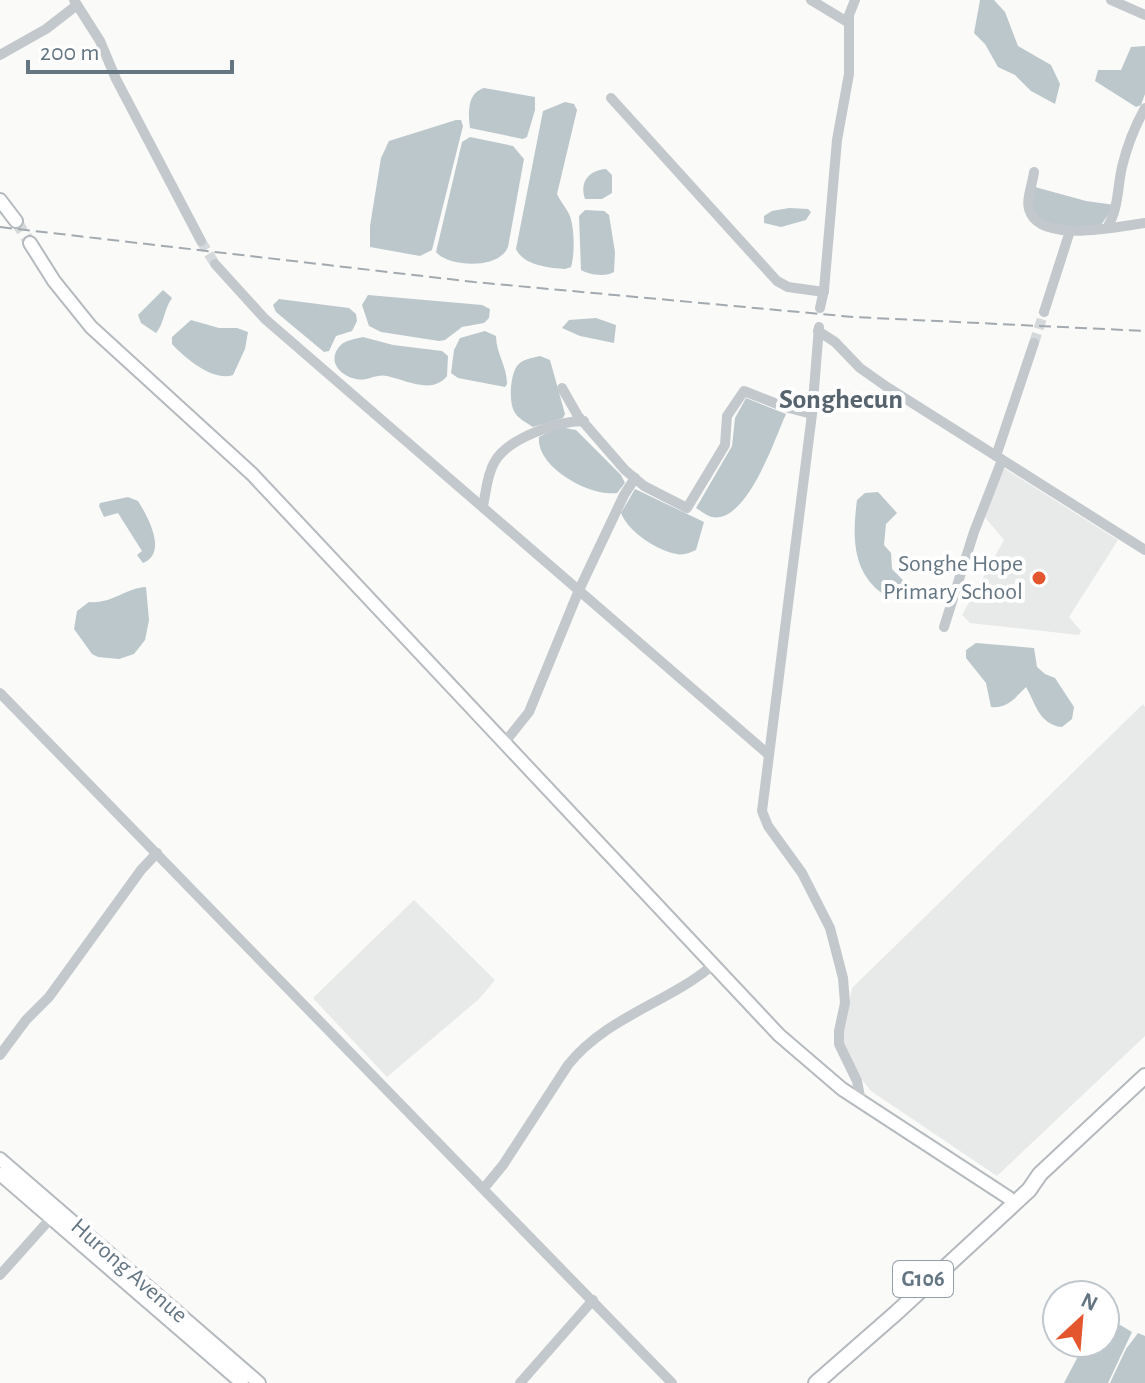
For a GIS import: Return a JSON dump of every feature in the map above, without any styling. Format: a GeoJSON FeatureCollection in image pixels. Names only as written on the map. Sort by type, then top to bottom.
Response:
{"type":"FeatureCollection","features":[{"type":"Feature","properties":{"kind":"highway","name":"G106"},"geometry":{"type":"LineString","coordinates":[[804,1383],[891,1308],[1024,1184],[1040,1174],[1145,1076]]}},
{"type":"Feature","properties":{"kind":"highway","name":"G106"},"geometry":{"type":"LineString","coordinates":[[816,1383],[952,1262],[1029,1190],[1040,1174]]}},
{"type":"Feature","properties":{"kind":"main road"},"geometry":{"type":"LineString","coordinates":[[0,200],[16,221]]}},
{"type":"Feature","properties":{"kind":"main road"},"geometry":{"type":"LineString","coordinates":[[30,243],[69,301],[98,335],[252,474],[792,1047],[831,1082],[1009,1198]]}},
{"type":"Feature","properties":{"kind":"main road","name":"Hurong Avenue"},"geometry":{"type":"LineString","coordinates":[[0,1159],[259,1383]]}},
{"type":"Feature","properties":{"kind":"main road","name":"Hurong Avenue"},"geometry":{"type":"LineString","coordinates":[[0,1174],[242,1383]]}},
{"type":"Feature","properties":{"kind":"street"},"geometry":{"type":"LineString","coordinates":[[811,0],[849,23]]}},
{"type":"Feature","properties":{"kind":"street"},"geometry":{"type":"LineString","coordinates":[[820,308],[837,140],[849,74],[849,23],[855,0]]}},
{"type":"Feature","properties":{"kind":"street"},"geometry":{"type":"LineString","coordinates":[[1111,0],[1145,15]]}},
{"type":"Feature","properties":{"kind":"street"},"geometry":{"type":"LineString","coordinates":[[0,55],[52,25],[76,2],[100,41],[116,79],[201,241]]}},
{"type":"Feature","properties":{"kind":"street"},"geometry":{"type":"LineString","coordinates":[[611,98],[777,281],[788,287],[824,292]]}},
{"type":"Feature","properties":{"kind":"street"},"geometry":{"type":"LineString","coordinates":[[1107,228],[1118,205],[1122,168],[1133,132],[1145,108]]}},
{"type":"Feature","properties":{"kind":"street"},"geometry":{"type":"LineString","coordinates":[[1034,172],[1029,210],[1044,224],[1070,231],[1145,223]]}},
{"type":"Feature","properties":{"kind":"street"},"geometry":{"type":"LineString","coordinates":[[1044,312],[1070,231]]}},
{"type":"Feature","properties":{"kind":"street"},"geometry":{"type":"LineString","coordinates":[[215,264],[265,319],[769,755]]}},
{"type":"Feature","properties":{"kind":"street"},"geometry":{"type":"LineString","coordinates":[[861,1102],[857,1081],[839,1044],[845,1003],[843,978],[830,928],[802,873],[763,816],[812,414],[818,329],[860,368],[887,387],[1145,550]]}},
{"type":"Feature","properties":{"kind":"street"},"geometry":{"type":"LineString","coordinates":[[944,627],[1034,343]]}},
{"type":"Feature","properties":{"kind":"street"},"geometry":{"type":"LineString","coordinates":[[562,388],[578,416],[635,478],[687,508],[725,445],[727,416],[744,391],[812,414]]}},
{"type":"Feature","properties":{"kind":"street"},"geometry":{"type":"LineString","coordinates":[[483,506],[492,468],[499,456],[541,430],[563,422],[584,421]]}},
{"type":"Feature","properties":{"kind":"street"},"geometry":{"type":"LineString","coordinates":[[505,742],[529,712],[579,590],[635,478]]}},
{"type":"Feature","properties":{"kind":"street"},"geometry":{"type":"LineString","coordinates":[[0,693],[672,1383]]}},
{"type":"Feature","properties":{"kind":"street"},"geometry":{"type":"LineString","coordinates":[[0,1055],[26,1020],[49,997],[141,870],[157,853]]}},
{"type":"Feature","properties":{"kind":"street"},"geometry":{"type":"LineString","coordinates":[[484,1188],[503,1165],[579,1051],[607,1030],[681,989],[713,965]]}},
{"type":"Feature","properties":{"kind":"street"},"geometry":{"type":"LineString","coordinates":[[0,1275],[51,1218]]}},
{"type":"Feature","properties":{"kind":"street"},"geometry":{"type":"LineString","coordinates":[[520,1383],[593,1300]]}},
{"type":"Feature","properties":{"kind":"shaded area"},"geometry":{"type":"Polygon","coordinates":[[[980,0],[994,0],[1005,12],[1018,46],[1051,65],[1060,84],[1055,104],[1031,91],[1015,75],[998,67],[985,44],[974,33],[980,0]]]}},
{"type":"Feature","properties":{"kind":"shaded area"},"geometry":{"type":"Polygon","coordinates":[[[1145,46],[1145,94],[1141,105],[1136,107],[1095,81],[1098,70],[1121,70],[1131,47],[1145,46]]]}},
{"type":"Feature","properties":{"kind":"shaded area"},"geometry":{"type":"Polygon","coordinates":[[[484,88],[535,97],[535,110],[527,137],[523,139],[470,128],[472,99],[484,88]]]}},
{"type":"Feature","properties":{"kind":"shaded area"},"geometry":{"type":"Polygon","coordinates":[[[565,102],[574,104],[577,110],[557,194],[568,212],[573,231],[571,267],[565,269],[530,262],[516,249],[543,111],[565,102]]]}},
{"type":"Feature","properties":{"kind":"shaded area"},"geometry":{"type":"Polygon","coordinates":[[[461,120],[463,126],[432,250],[420,256],[370,247],[370,226],[381,158],[389,141],[461,120]]]}},
{"type":"Feature","properties":{"kind":"shaded area"},"geometry":{"type":"Polygon","coordinates":[[[470,137],[513,146],[524,159],[508,247],[495,260],[473,264],[451,261],[436,252],[462,142],[470,137]]]}},
{"type":"Feature","properties":{"kind":"shaded area"},"geometry":{"type":"Polygon","coordinates":[[[606,169],[612,175],[612,193],[602,199],[585,199],[583,187],[587,178],[606,169]]]}},
{"type":"Feature","properties":{"kind":"shaded area"},"geometry":{"type":"Polygon","coordinates":[[[1035,187],[1086,201],[1115,205],[1101,225],[1073,227],[1052,224],[1036,214],[1033,204],[1035,187]]]}},
{"type":"Feature","properties":{"kind":"shaded area"},"geometry":{"type":"Polygon","coordinates":[[[808,209],[811,212],[806,220],[781,227],[764,223],[764,216],[772,211],[808,209]]]}},
{"type":"Feature","properties":{"kind":"shaded area"},"geometry":{"type":"Polygon","coordinates":[[[585,210],[604,211],[609,215],[615,252],[614,272],[611,274],[598,275],[581,270],[579,216],[585,210]]]}},
{"type":"Feature","properties":{"kind":"shaded area"},"geometry":{"type":"Polygon","coordinates":[[[163,290],[172,298],[156,333],[141,323],[138,315],[163,290]]]}},
{"type":"Feature","properties":{"kind":"shaded area"},"geometry":{"type":"Polygon","coordinates":[[[368,295],[482,305],[490,309],[489,318],[484,323],[462,327],[439,341],[381,332],[369,326],[362,305],[368,295]]]}},
{"type":"Feature","properties":{"kind":"shaded area"},"geometry":{"type":"Polygon","coordinates":[[[279,299],[349,308],[356,314],[357,321],[352,331],[336,336],[329,351],[324,352],[276,312],[273,305],[279,299]]]}},
{"type":"Feature","properties":{"kind":"shaded area"},"geometry":{"type":"Polygon","coordinates":[[[596,318],[616,325],[614,343],[580,336],[562,328],[569,320],[596,318]]]}},
{"type":"Feature","properties":{"kind":"shaded area"},"geometry":{"type":"Polygon","coordinates":[[[191,320],[248,332],[245,349],[233,375],[208,372],[172,344],[172,337],[191,320]]]}},
{"type":"Feature","properties":{"kind":"shaded area"},"geometry":{"type":"Polygon","coordinates":[[[485,331],[496,336],[507,377],[505,387],[458,378],[451,373],[454,350],[460,338],[485,331]]]}},
{"type":"Feature","properties":{"kind":"shaded area"},"geometry":{"type":"Polygon","coordinates":[[[363,337],[393,345],[442,351],[448,356],[447,376],[434,385],[410,383],[383,375],[360,380],[350,377],[337,368],[334,358],[344,343],[363,337]]]}},
{"type":"Feature","properties":{"kind":"shaded area"},"geometry":{"type":"Polygon","coordinates":[[[540,356],[550,360],[565,414],[563,418],[533,427],[515,414],[511,388],[519,364],[540,356]]]}},
{"type":"Feature","properties":{"kind":"shaded area"},"geometry":{"type":"Polygon","coordinates":[[[746,398],[786,414],[748,494],[725,516],[712,517],[696,508],[732,446],[735,418],[746,398]]]}},
{"type":"Feature","properties":{"kind":"shaded area"},"geometry":{"type":"Polygon","coordinates":[[[559,427],[576,430],[621,475],[625,483],[617,493],[580,485],[546,459],[539,437],[559,427]]]}},
{"type":"Feature","properties":{"kind":"shaded area","name":"Songhe Hope Primary School"},"geometry":{"type":"Polygon","coordinates":[[[1002,467],[1118,540],[1069,617],[1081,631],[1079,635],[970,623],[962,615],[1004,540],[983,515],[1002,467]]]}},
{"type":"Feature","properties":{"kind":"shaded area"},"geometry":{"type":"Polygon","coordinates":[[[635,489],[704,522],[696,550],[682,554],[669,552],[644,540],[630,527],[621,513],[635,489]]]}},
{"type":"Feature","properties":{"kind":"shaded area"},"geometry":{"type":"Polygon","coordinates":[[[878,492],[897,513],[886,524],[884,545],[891,553],[892,569],[903,580],[895,595],[889,598],[877,589],[861,568],[855,542],[857,500],[865,493],[878,492]]]}},
{"type":"Feature","properties":{"kind":"shaded area"},"geometry":{"type":"Polygon","coordinates":[[[128,497],[138,501],[154,534],[154,551],[143,563],[137,555],[142,551],[118,513],[104,517],[99,506],[100,503],[128,497]]]}},
{"type":"Feature","properties":{"kind":"shaded area"},"geometry":{"type":"Polygon","coordinates":[[[146,587],[149,620],[145,640],[134,654],[119,659],[92,654],[74,629],[77,611],[89,602],[105,601],[146,587]]]}},
{"type":"Feature","properties":{"kind":"shaded area"},"geometry":{"type":"Polygon","coordinates":[[[976,643],[1034,648],[1037,667],[1055,678],[1074,707],[1072,719],[1062,727],[1048,722],[1026,687],[1006,704],[991,707],[986,683],[966,658],[966,650],[976,643]]]}},
{"type":"Feature","properties":{"kind":"shaded area"},"geometry":{"type":"Polygon","coordinates":[[[1143,704],[1145,1036],[997,1176],[871,1091],[856,1072],[842,1039],[852,988],[1143,704]]]}},
{"type":"Feature","properties":{"kind":"shaded area"},"geometry":{"type":"Polygon","coordinates":[[[414,900],[495,980],[479,999],[387,1077],[313,998],[414,900]]]}},
{"type":"Feature","properties":{"kind":"shaded area"},"geometry":{"type":"Polygon","coordinates":[[[1121,1325],[1132,1332],[1121,1355],[1121,1325]]]}},
{"type":"Feature","properties":{"kind":"shaded area"},"geometry":{"type":"Polygon","coordinates":[[[1138,1333],[1145,1336],[1145,1383],[1110,1383],[1126,1349],[1138,1333]]]}},
{"type":"Feature","properties":{"kind":"shaded area"},"geometry":{"type":"Polygon","coordinates":[[[1077,1359],[1119,1359],[1108,1383],[1064,1383],[1077,1359]]]}},
{"type":"Feature","properties":{"kind":"tunnel"},"geometry":{"type":"LineString","coordinates":[[16,221],[30,243]]}},
{"type":"Feature","properties":{"kind":"tunnel"},"geometry":{"type":"LineString","coordinates":[[201,241],[215,264]]}},
{"type":"Feature","properties":{"kind":"tunnel"},"geometry":{"type":"LineString","coordinates":[[1034,343],[1044,312]]}},
{"type":"Feature","properties":{"kind":"railway"},"geometry":{"type":"LineString","coordinates":[[0,227],[474,282],[853,317],[1145,331]]}},
{"type":"Feature","properties":{"kind":"place","name":"Songhe Hope Primary School"},"geometry":{"type":"Point","coordinates":[1039,578]}},
{"type":"Feature","properties":{"kind":"district","name":"Songhecun"},"geometry":{"type":"Point","coordinates":[841,400]}}]}
